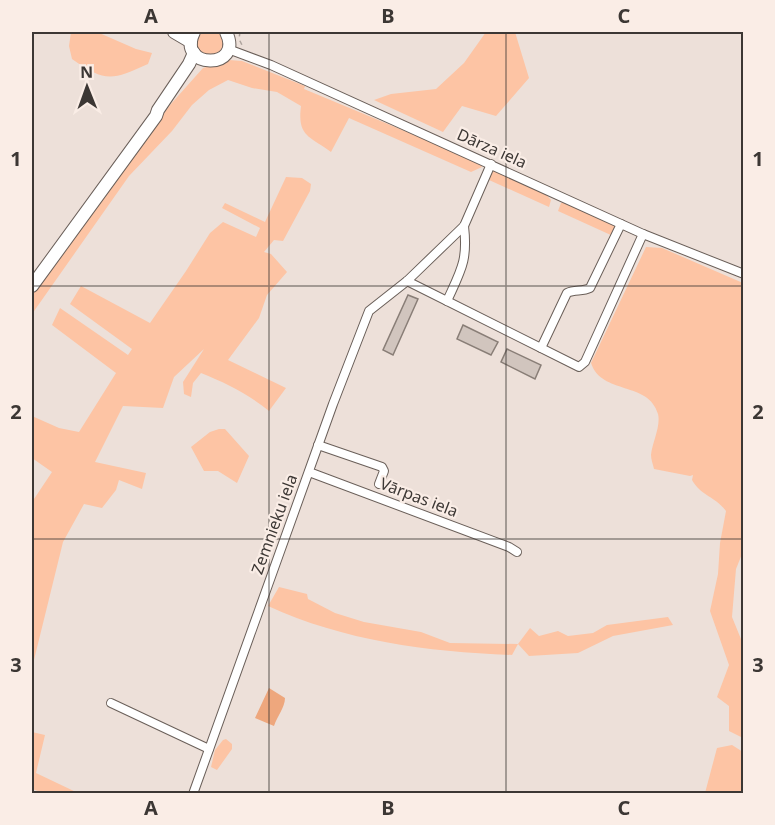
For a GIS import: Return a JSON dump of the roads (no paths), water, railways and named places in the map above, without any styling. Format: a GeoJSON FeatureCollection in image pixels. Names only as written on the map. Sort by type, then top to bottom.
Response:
{"type":"FeatureCollection","features":[{"type":"Feature","properties":{"kind":"highway"},"geometry":{"type":"LineString","coordinates":[[174,32],[216,61],[228,49],[229,37],[226,32]]}},
{"type":"Feature","properties":{"kind":"highway"},"geometry":{"type":"LineString","coordinates":[[32,286],[156,116],[162,113],[196,47]]}},
{"type":"Feature","properties":{"kind":"street","name":"Dārza iela"},"geometry":{"type":"LineString","coordinates":[[228,49],[491,164],[643,234],[744,274]]}},
{"type":"Feature","properties":{"kind":"street"},"geometry":{"type":"LineString","coordinates":[[447,301],[465,260],[464,226],[491,164]]}},
{"type":"Feature","properties":{"kind":"street"},"geometry":{"type":"LineString","coordinates":[[541,348],[567,293],[572,290],[585,291],[590,288],[621,224]]}},
{"type":"Feature","properties":{"kind":"street","name":"Zemnieku iela"},"geometry":{"type":"LineString","coordinates":[[193,794],[318,445],[369,311],[407,281],[464,226]]}},
{"type":"Feature","properties":{"kind":"street"},"geometry":{"type":"LineString","coordinates":[[407,281],[579,367],[585,362],[643,234]]}},
{"type":"Feature","properties":{"kind":"street"},"geometry":{"type":"LineString","coordinates":[[318,445],[382,467],[384,471],[379,484]]}},
{"type":"Feature","properties":{"kind":"street","name":"Vārpas iela"},"geometry":{"type":"LineString","coordinates":[[309,472],[517,552]]}},
{"type":"Feature","properties":{"kind":"street"},"geometry":{"type":"LineString","coordinates":[[111,703],[209,748]]}}]}
